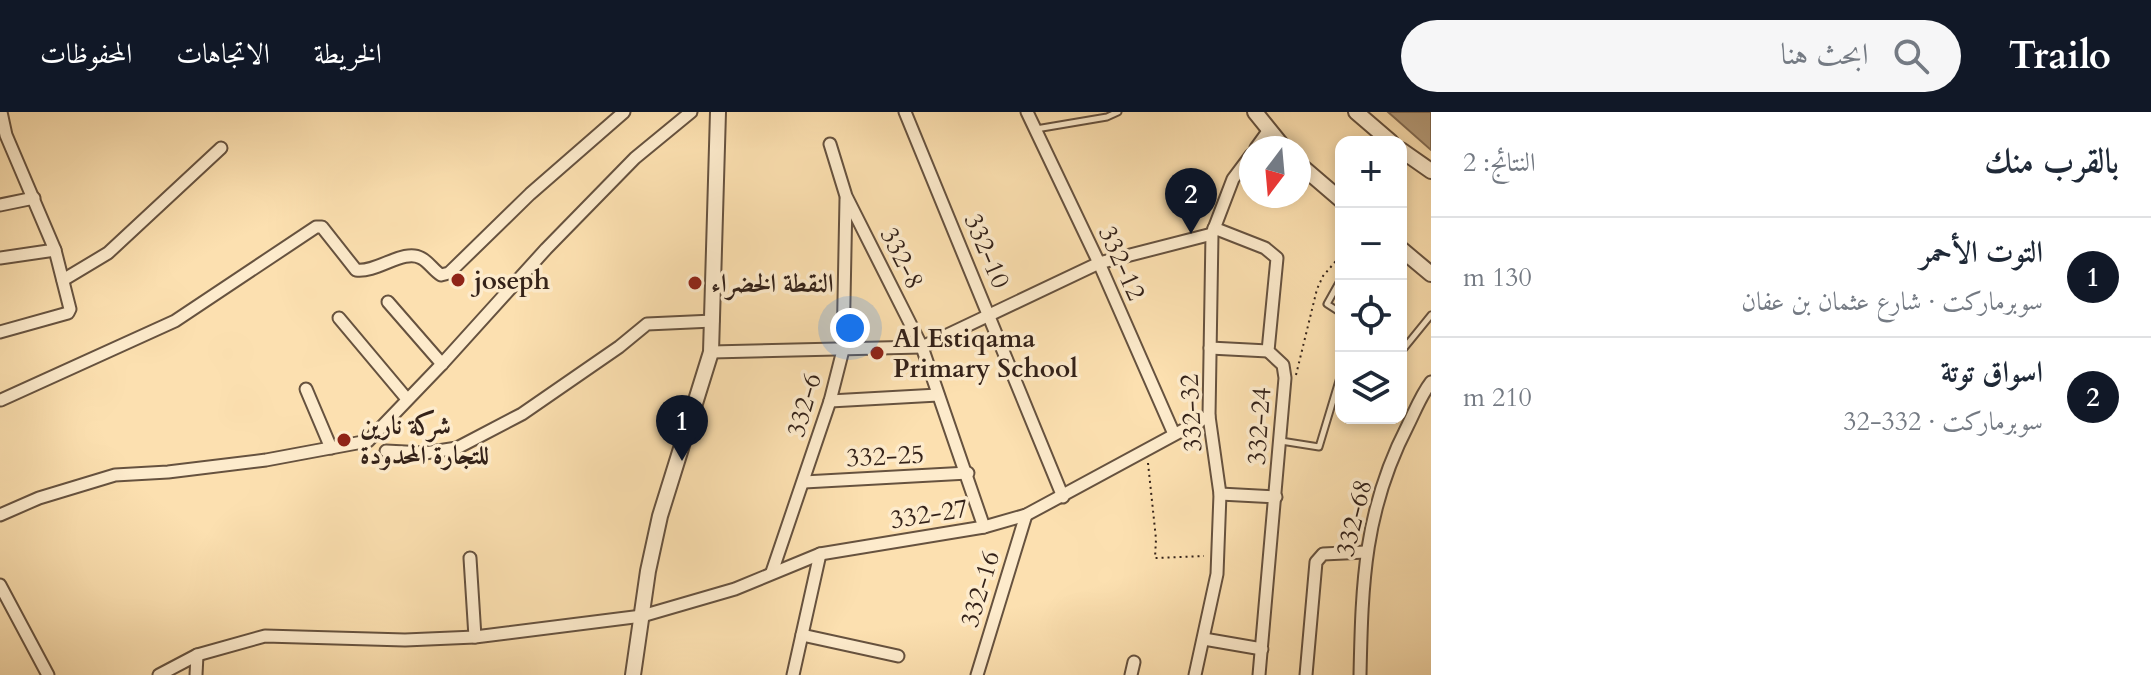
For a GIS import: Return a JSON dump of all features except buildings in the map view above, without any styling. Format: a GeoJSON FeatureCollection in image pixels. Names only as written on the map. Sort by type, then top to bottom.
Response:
{"type":"FeatureCollection","features":[{"type":"Feature","properties":{"kind":"street"},"geometry":{"type":"LineString","coordinates":[[0,332],[68,313],[70,309],[55,250],[6,135],[1,112]]}},
{"type":"Feature","properties":{"kind":"street"},"geometry":{"type":"LineString","coordinates":[[1,400],[175,321],[316,227],[322,227],[356,270],[365,271],[406,255],[421,258],[441,275],[449,273],[530,194],[624,112]]}},
{"type":"Feature","properties":{"kind":"street"},"geometry":{"type":"LineString","coordinates":[[0,515],[39,498],[115,475],[216,467],[368,441],[635,158],[691,112]]}},
{"type":"Feature","properties":{"kind":"street"},"geometry":{"type":"LineString","coordinates":[[633,675],[660,516],[711,352],[718,112]]}},
{"type":"Feature","properties":{"kind":"street","name":"332-10"},"geometry":{"type":"LineString","coordinates":[[905,112],[1063,497]]}},
{"type":"Feature","properties":{"kind":"street","name":"332-12"},"geometry":{"type":"LineString","coordinates":[[1027,112],[1099,263],[1174,434]]}},
{"type":"Feature","properties":{"kind":"street"},"geometry":{"type":"LineString","coordinates":[[1255,112],[1274,136]]}},
{"type":"Feature","properties":{"kind":"street"},"geometry":{"type":"LineString","coordinates":[[1356,112],[1384,136]]}},
{"type":"Feature","properties":{"kind":"street"},"geometry":{"type":"LineString","coordinates":[[1265,136],[1269,130]]}},
{"type":"Feature","properties":{"kind":"street","name":"332-8"},"geometry":{"type":"LineString","coordinates":[[830,144],[846,196],[922,347],[968,473],[984,527]]}},
{"type":"Feature","properties":{"kind":"street"},"geometry":{"type":"LineString","coordinates":[[63,280],[108,253],[221,148]]}},
{"type":"Feature","properties":{"kind":"street"},"geometry":{"type":"LineString","coordinates":[[1407,154],[1431,171]]}},
{"type":"Feature","properties":{"kind":"street","name":"332-32"},"geometry":{"type":"LineString","coordinates":[[1195,675],[1217,574],[1218,554],[1220,494],[1209,416],[1213,231],[1239,171]]}},
{"type":"Feature","properties":{"kind":"street"},"geometry":{"type":"LineString","coordinates":[[1311,174],[1335,195]]}},
{"type":"Feature","properties":{"kind":"street","name":"332-6"},"geometry":{"type":"LineString","coordinates":[[772,572],[830,401],[843,350],[846,196]]}},
{"type":"Feature","properties":{"kind":"street"},"geometry":{"type":"LineString","coordinates":[[0,205],[34,198]]}},
{"type":"Feature","properties":{"kind":"street"},"geometry":{"type":"LineString","coordinates":[[711,352],[922,347],[1099,263],[1213,231]]}},
{"type":"Feature","properties":{"kind":"street","name":"332-24"},"geometry":{"type":"LineString","coordinates":[[1213,231],[1265,248],[1277,258],[1268,351],[1283,365],[1285,378],[1259,675]]}},
{"type":"Feature","properties":{"kind":"street"},"geometry":{"type":"LineString","coordinates":[[0,258],[55,250]]}},
{"type":"Feature","properties":{"kind":"street"},"geometry":{"type":"LineString","coordinates":[[1407,254],[1431,274]]}},
{"type":"Feature","properties":{"kind":"street"},"geometry":{"type":"LineString","coordinates":[[388,302],[442,364]]}},
{"type":"Feature","properties":{"kind":"street"},"geometry":{"type":"LineString","coordinates":[[339,318],[407,399]]}},
{"type":"Feature","properties":{"kind":"street"},"geometry":{"type":"LineString","coordinates":[[386,451],[425,453],[457,448],[522,414],[647,324],[713,321]]}},
{"type":"Feature","properties":{"kind":"street"},"geometry":{"type":"LineString","coordinates":[[1210,348],[1268,351]]}},
{"type":"Feature","properties":{"kind":"street","name":"332-68"},"geometry":{"type":"LineString","coordinates":[[1360,675],[1362,588],[1370,527],[1397,446],[1431,382]]}},
{"type":"Feature","properties":{"kind":"street"},"geometry":{"type":"LineString","coordinates":[[306,389],[331,448]]}},
{"type":"Feature","properties":{"kind":"street"},"geometry":{"type":"LineString","coordinates":[[830,401],[938,395]]}},
{"type":"Feature","properties":{"kind":"street","name":"332-27"},"geometry":{"type":"LineString","coordinates":[[159,675],[197,655],[265,636],[405,640],[475,637],[642,616],[735,589],[820,554],[984,527],[1026,515],[1209,416]]}},
{"type":"Feature","properties":{"kind":"street","name":"332-25"},"geometry":{"type":"LineString","coordinates":[[804,482],[968,473]]}},
{"type":"Feature","properties":{"kind":"street"},"geometry":{"type":"LineString","coordinates":[[1220,494],[1276,497]]}},
{"type":"Feature","properties":{"kind":"street","name":"332-16"},"geometry":{"type":"LineString","coordinates":[[977,675],[1026,515]]}},
{"type":"Feature","properties":{"kind":"street"},"geometry":{"type":"LineString","coordinates":[[1306,675],[1316,562],[1323,554],[1366,552]]}},
{"type":"Feature","properties":{"kind":"street"},"geometry":{"type":"LineString","coordinates":[[793,675],[820,554]]}},
{"type":"Feature","properties":{"kind":"street"},"geometry":{"type":"LineString","coordinates":[[470,558],[475,637]]}},
{"type":"Feature","properties":{"kind":"street"},"geometry":{"type":"LineString","coordinates":[[0,585],[48,675]]}},
{"type":"Feature","properties":{"kind":"street"},"geometry":{"type":"LineString","coordinates":[[802,635],[898,656]]}},
{"type":"Feature","properties":{"kind":"street"},"geometry":{"type":"LineString","coordinates":[[1204,639],[1262,649]]}},
{"type":"Feature","properties":{"kind":"street"},"geometry":{"type":"LineString","coordinates":[[196,675],[197,655]]}},
{"type":"Feature","properties":{"kind":"street"},"geometry":{"type":"LineString","coordinates":[[1131,675],[1134,662]]}},
{"type":"Feature","properties":{"kind":"lane"},"geometry":{"type":"LineString","coordinates":[[1036,129],[1107,117],[1118,112]]}},
{"type":"Feature","properties":{"kind":"lane"},"geometry":{"type":"LineString","coordinates":[[1335,290],[1327,304],[1335,309]]}},
{"type":"Feature","properties":{"kind":"lane"},"geometry":{"type":"LineString","coordinates":[[1407,345],[1431,315]]}},
{"type":"Feature","properties":{"kind":"lane"},"geometry":{"type":"LineString","coordinates":[[1280,441],[1319,447],[1335,394]]}},
{"type":"Feature","properties":{"kind":"path"},"geometry":{"type":"LineString","coordinates":[[1285,378],[1299,371],[1317,289],[1335,262]]}},
{"type":"Feature","properties":{"kind":"path"},"geometry":{"type":"LineString","coordinates":[[1147,450],[1156,539],[1155,558],[1218,554]]}},
{"type":"Feature","properties":{"kind":"shaded area"},"geometry":{"type":"Polygon","coordinates":[[[1388,112],[1431,112],[1431,150],[1388,112]]]}},
{"type":"Feature","properties":{"kind":"place","name":"اسواق توتة"},"geometry":{"type":"Point","coordinates":[1191,234]}},
{"type":"Feature","properties":{"kind":"place","name":"joseph"},"geometry":{"type":"Point","coordinates":[458,280]}},
{"type":"Feature","properties":{"kind":"place","name":"النقطة الخضراء"},"geometry":{"type":"Point","coordinates":[695,283]}},
{"type":"Feature","properties":{"kind":"place","name":"Al Estiqama Primary School"},"geometry":{"type":"Point","coordinates":[877,353]}},
{"type":"Feature","properties":{"kind":"place","name":"شركة نارين للتجارة المحدودة"},"geometry":{"type":"Point","coordinates":[344,440]}},
{"type":"Feature","properties":{"kind":"place","name":"التوت الأحمر"},"geometry":{"type":"Point","coordinates":[682,461]}}]}
